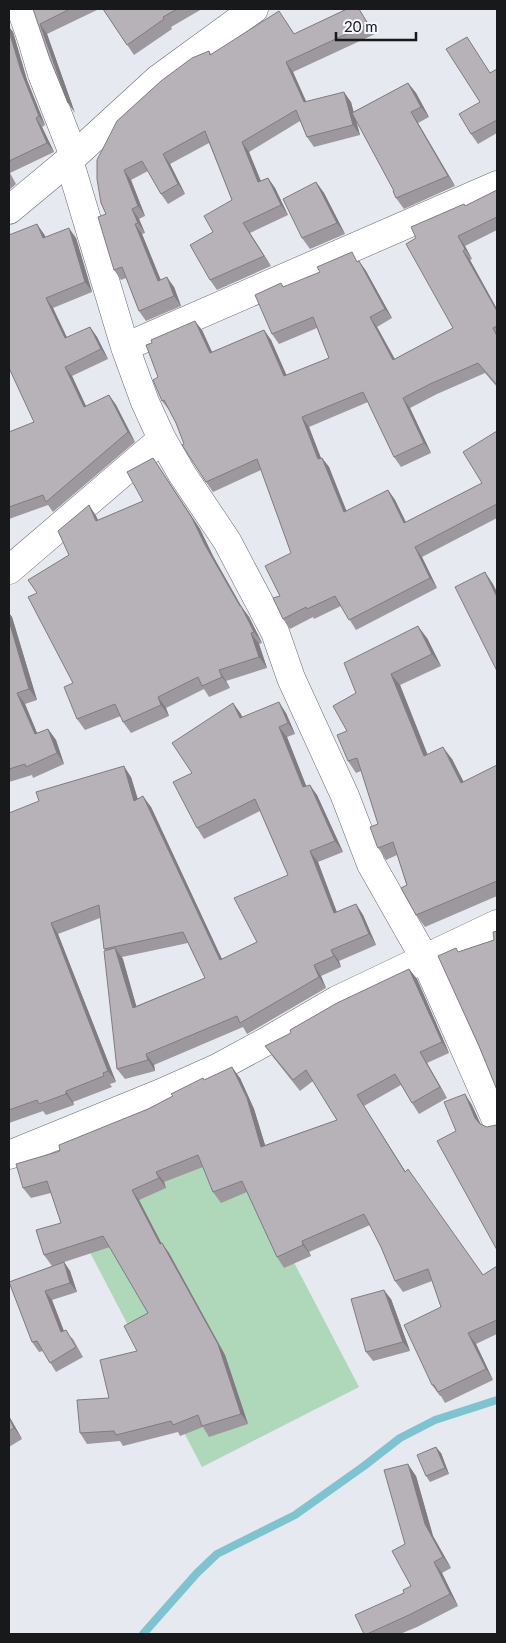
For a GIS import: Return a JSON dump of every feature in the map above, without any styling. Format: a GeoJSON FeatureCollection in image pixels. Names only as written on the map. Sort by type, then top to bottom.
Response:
{"type":"FeatureCollection","features":[{"type":"Feature","properties":{"kind":"street"},"geometry":{"type":"LineString","coordinates":[[22,9],[42,74],[72,158],[125,347],[146,402],[162,439],[182,474],[227,541],[274,632],[291,678],[345,796],[371,864],[425,959],[497,1122]]}},
{"type":"Feature","properties":{"kind":"street"},"geometry":{"type":"LineString","coordinates":[[9,210],[72,158],[158,79],[254,9]]}},
{"type":"Feature","properties":{"kind":"street"},"geometry":{"type":"LineString","coordinates":[[125,347],[497,185]]}},
{"type":"Feature","properties":{"kind":"street"},"geometry":{"type":"LineString","coordinates":[[9,570],[162,439]]}},
{"type":"Feature","properties":{"kind":"street"},"geometry":{"type":"LineString","coordinates":[[9,1155],[217,1068],[337,1000],[497,924]]}},
{"type":"Feature","properties":{"kind":"green space"},"geometry":{"type":"Polygon","coordinates":[[[228,1136],[359,1387],[202,1467],[71,1216],[228,1136]]]}},
{"type":"Feature","properties":{"kind":"building"},"geometry":{"type":"Polygon","coordinates":[[[33,9],[70,9],[40,24],[68,103],[50,59],[33,9]]]}},
{"type":"Feature","properties":{"kind":"building"},"geometry":{"type":"Polygon","coordinates":[[[103,9],[177,9],[163,17],[164,19],[127,45],[103,9]]]}},
{"type":"Feature","properties":{"kind":"building"},"geometry":{"type":"Polygon","coordinates":[[[347,9],[359,9],[368,24],[286,62],[304,102],[344,92],[353,125],[307,137],[296,110],[242,142],[258,182],[268,178],[281,205],[243,223],[264,256],[210,280],[190,245],[213,232],[204,216],[232,200],[205,131],[163,154],[178,184],[161,194],[142,161],[124,170],[138,206],[132,209],[138,223],[135,224],[158,281],[167,277],[174,296],[139,311],[122,267],[114,270],[98,217],[106,214],[101,203],[97,179],[97,160],[117,121],[161,81],[192,58],[209,51],[210,55],[279,11],[294,34],[347,9]]]}},
{"type":"Feature","properties":{"kind":"building"},"geometry":{"type":"Polygon","coordinates":[[[9,31],[21,71],[39,116],[36,118],[47,143],[9,161],[9,31]]]}},
{"type":"Feature","properties":{"kind":"building"},"geometry":{"type":"Polygon","coordinates":[[[467,37],[490,73],[497,69],[497,120],[471,134],[459,114],[480,102],[446,49],[467,37]]]}},
{"type":"Feature","properties":{"kind":"building"},"geometry":{"type":"Polygon","coordinates":[[[408,83],[421,107],[411,112],[448,176],[396,198],[352,113],[408,83]]]}},
{"type":"Feature","properties":{"kind":"building"},"geometry":{"type":"Polygon","coordinates":[[[316,182],[337,223],[302,238],[283,199],[316,182]]]}},
{"type":"Feature","properties":{"kind":"building"},"geometry":{"type":"Polygon","coordinates":[[[497,190],[497,217],[458,236],[465,249],[463,251],[497,311],[497,326],[493,328],[497,336],[497,385],[478,363],[403,398],[424,443],[394,457],[363,392],[302,417],[318,459],[322,458],[344,512],[388,490],[404,523],[482,483],[463,452],[497,431],[497,504],[415,547],[430,578],[349,620],[335,596],[307,609],[306,607],[283,619],[273,598],[280,596],[265,566],[291,553],[257,459],[206,482],[182,445],[184,444],[176,423],[164,400],[162,401],[153,380],[158,377],[146,345],[152,343],[151,340],[195,321],[210,353],[264,330],[284,376],[329,358],[313,317],[272,334],[255,295],[281,283],[283,287],[320,272],[317,267],[352,252],[357,262],[359,261],[385,309],[370,317],[393,360],[453,328],[406,244],[416,238],[411,227],[464,204],[465,206],[497,190]]]}},
{"type":"Feature","properties":{"kind":"building"},"geometry":{"type":"Polygon","coordinates":[[[37,224],[43,238],[69,228],[85,282],[46,298],[65,338],[90,327],[101,349],[65,367],[84,407],[109,395],[128,432],[46,502],[43,495],[9,507],[9,432],[34,422],[9,368],[9,235],[37,224]]]}},
{"type":"Feature","properties":{"kind":"building"},"geometry":{"type":"Polygon","coordinates":[[[153,458],[192,518],[205,545],[241,606],[254,632],[251,633],[259,657],[219,670],[222,677],[202,686],[198,677],[158,697],[161,705],[123,722],[115,704],[77,719],[64,687],[73,683],[28,597],[37,593],[28,580],[69,555],[58,531],[89,505],[96,521],[143,501],[127,472],[153,458]]]}},
{"type":"Feature","properties":{"kind":"building"},"geometry":{"type":"Polygon","coordinates":[[[485,572],[497,597],[497,671],[455,587],[485,572]]]}},
{"type":"Feature","properties":{"kind":"building"},"geometry":{"type":"Polygon","coordinates":[[[9,621],[29,689],[17,693],[35,734],[48,729],[57,753],[26,767],[25,764],[9,769],[9,621]]]}},
{"type":"Feature","properties":{"kind":"building"},"geometry":{"type":"Polygon","coordinates":[[[418,626],[432,654],[391,674],[424,756],[443,747],[461,783],[497,765],[497,881],[416,915],[401,888],[407,885],[393,842],[378,848],[377,846],[370,827],[378,824],[357,758],[348,761],[337,735],[347,731],[333,706],[356,693],[344,663],[418,626]]]}},
{"type":"Feature","properties":{"kind":"building"},"geometry":{"type":"Polygon","coordinates":[[[279,702],[288,723],[279,727],[303,787],[310,785],[335,841],[310,851],[334,913],[356,904],[369,934],[331,950],[334,956],[314,965],[319,977],[240,1023],[237,1016],[146,1054],[148,1060],[117,1069],[104,951],[115,948],[133,1008],[205,978],[183,932],[104,949],[99,905],[51,923],[108,1071],[103,1073],[104,1076],[66,1091],[66,1094],[39,1104],[37,1100],[9,1110],[9,813],[39,801],[36,792],[124,766],[134,801],[143,796],[220,960],[257,942],[234,898],[288,875],[255,799],[197,828],[173,782],[192,773],[172,743],[233,703],[240,718],[279,702]]]}},
{"type":"Feature","properties":{"kind":"building"},"geometry":{"type":"Polygon","coordinates":[[[497,931],[497,1090],[438,956],[456,948],[458,952],[494,940],[493,932],[497,931]]]}},
{"type":"Feature","properties":{"kind":"building"},"geometry":{"type":"Polygon","coordinates":[[[409,969],[442,1042],[420,1052],[440,1087],[412,1103],[395,1074],[357,1095],[405,1172],[408,1169],[483,1275],[497,1266],[497,1320],[468,1333],[486,1369],[438,1392],[434,1385],[432,1385],[404,1325],[441,1307],[428,1269],[395,1281],[381,1247],[364,1214],[302,1241],[303,1245],[277,1257],[242,1181],[213,1192],[198,1155],[156,1172],[159,1178],[132,1190],[160,1244],[162,1243],[218,1344],[241,1414],[202,1426],[198,1415],[173,1425],[171,1421],[116,1435],[114,1431],[80,1433],[77,1400],[109,1398],[100,1360],[137,1351],[124,1326],[148,1313],[103,1236],[44,1255],[36,1230],[61,1223],[47,1181],[23,1188],[16,1164],[60,1151],[59,1145],[148,1109],[173,1096],[171,1094],[203,1078],[204,1080],[232,1067],[247,1098],[261,1147],[337,1120],[306,1070],[293,1080],[265,1046],[291,1033],[290,1030],[337,1003],[409,969]]]}},
{"type":"Feature","properties":{"kind":"building"},"geometry":{"type":"Polygon","coordinates":[[[465,1094],[475,1118],[480,1124],[487,1127],[497,1124],[497,1250],[437,1141],[456,1131],[444,1102],[465,1094]]]}},
{"type":"Feature","properties":{"kind":"building"},"geometry":{"type":"Polygon","coordinates":[[[64,1262],[70,1283],[45,1291],[61,1332],[66,1330],[76,1347],[50,1363],[37,1341],[32,1342],[9,1282],[64,1262]]]}},
{"type":"Feature","properties":{"kind":"building"},"geometry":{"type":"Polygon","coordinates":[[[384,1290],[403,1342],[366,1352],[351,1299],[384,1290]]]}},
{"type":"Feature","properties":{"kind":"building"},"geometry":{"type":"Polygon","coordinates":[[[9,1418],[14,1428],[9,1431],[9,1418]]]}},
{"type":"Feature","properties":{"kind":"building"},"geometry":{"type":"Polygon","coordinates":[[[436,1447],[445,1468],[426,1476],[417,1455],[436,1447]]]}},
{"type":"Feature","properties":{"kind":"building"},"geometry":{"type":"Polygon","coordinates":[[[408,1464],[425,1524],[443,1557],[434,1562],[450,1594],[409,1615],[364,1634],[355,1615],[404,1593],[403,1590],[411,1586],[392,1551],[405,1544],[384,1470],[408,1464]]]}},
{"type":"Feature","properties":{"kind":"waterway"},"geometry":{"type":"LineString","coordinates":[[143,1634],[197,1573],[217,1554],[295,1515],[400,1438],[435,1420],[497,1400]]}}]}
